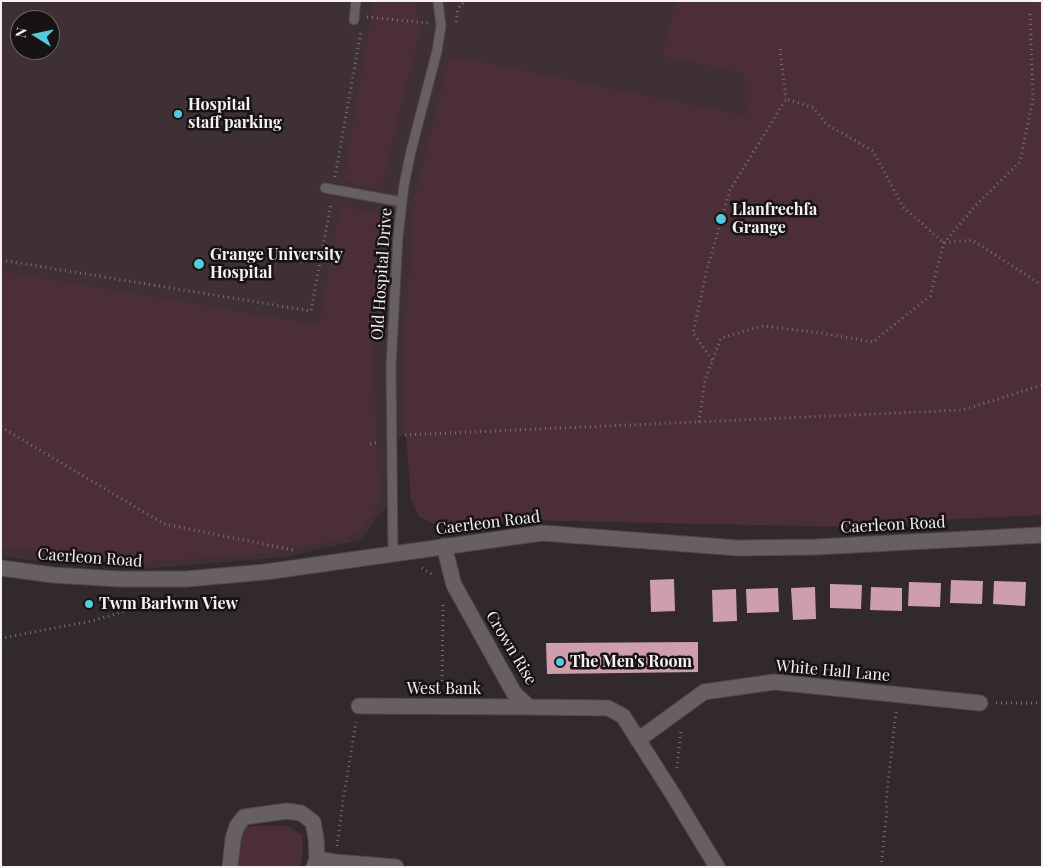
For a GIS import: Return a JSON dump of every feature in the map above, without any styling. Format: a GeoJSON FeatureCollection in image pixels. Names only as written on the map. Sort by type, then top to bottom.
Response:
{"type":"FeatureCollection","features":[{"type":"Feature","properties":{"kind":"street","name":"Caerleon Road"},"geometry":{"type":"LineString","coordinates":[[1,568],[53,575],[120,579],[186,579],[265,572],[542,533],[738,548],[1042,535]]}},
{"type":"Feature","properties":{"kind":"street","name":"Crown Rise"},"geometry":{"type":"LineString","coordinates":[[444,546],[454,585],[514,694],[530,707],[608,708],[622,716],[717,867]]}},
{"type":"Feature","properties":{"kind":"street","name":"White Hall Lane"},"geometry":{"type":"LineString","coordinates":[[638,740],[704,692],[774,682],[980,703]]}},
{"type":"Feature","properties":{"kind":"street","name":"West Bank"},"geometry":{"type":"LineString","coordinates":[[359,706],[530,707]]}},
{"type":"Feature","properties":{"kind":"street"},"geometry":{"type":"LineString","coordinates":[[230,867],[233,839],[237,826],[244,817],[287,811],[301,813],[313,822],[316,838],[315,863],[335,862],[396,867]]}},
{"type":"Feature","properties":{"kind":"lane"},"geometry":{"type":"LineString","coordinates":[[356,1],[358,17]]}},
{"type":"Feature","properties":{"kind":"lane","name":"Old Hospital Drive"},"geometry":{"type":"LineString","coordinates":[[393,554],[391,365],[394,291],[402,202],[411,151],[437,51],[440,22],[438,1]]}},
{"type":"Feature","properties":{"kind":"lane"},"geometry":{"type":"LineString","coordinates":[[329,189],[402,202]]}},
{"type":"Feature","properties":{"kind":"path"},"geometry":{"type":"LineString","coordinates":[[1038,1],[1042,4]]}},
{"type":"Feature","properties":{"kind":"path"},"geometry":{"type":"LineString","coordinates":[[699,422],[705,380],[721,338],[763,326],[873,342],[930,296],[944,244],[976,206],[1020,162],[1033,98],[1030,12]]}},
{"type":"Feature","properties":{"kind":"path"},"geometry":{"type":"LineString","coordinates":[[1,260],[311,312],[329,189],[358,17],[426,23],[456,23]]}},
{"type":"Feature","properties":{"kind":"path"},"geometry":{"type":"LineString","coordinates":[[712,361],[693,333],[706,273],[730,190],[786,100],[780,49]]}},
{"type":"Feature","properties":{"kind":"path"},"geometry":{"type":"LineString","coordinates":[[786,100],[814,108],[826,124],[873,151],[903,207],[944,244]]}},
{"type":"Feature","properties":{"kind":"path"},"geometry":{"type":"LineString","coordinates":[[944,244],[972,240],[1042,285]]}},
{"type":"Feature","properties":{"kind":"path"},"geometry":{"type":"LineString","coordinates":[[370,444],[406,435],[963,410],[1042,385]]}},
{"type":"Feature","properties":{"kind":"path"},"geometry":{"type":"LineString","coordinates":[[1,427],[164,524],[288,548],[301,553]]}},
{"type":"Feature","properties":{"kind":"path"},"geometry":{"type":"LineString","coordinates":[[417,567],[423,568],[436,578]]}},
{"type":"Feature","properties":{"kind":"path"},"geometry":{"type":"LineString","coordinates":[[442,596],[444,603],[442,696]]}},
{"type":"Feature","properties":{"kind":"path"},"geometry":{"type":"LineString","coordinates":[[1,640],[7,637],[92,621],[132,609]]}},
{"type":"Feature","properties":{"kind":"path"},"geometry":{"type":"LineString","coordinates":[[881,867],[898,694]]}},
{"type":"Feature","properties":{"kind":"path"},"geometry":{"type":"LineString","coordinates":[[980,703],[1042,703]]}},
{"type":"Feature","properties":{"kind":"path"},"geometry":{"type":"LineString","coordinates":[[335,862],[359,706]]}},
{"type":"Feature","properties":{"kind":"path"},"geometry":{"type":"LineString","coordinates":[[674,796],[684,707]]}},
{"type":"Feature","properties":{"kind":"shaded area","name":"Grange University Hospital"},"geometry":{"type":"Polygon","coordinates":[[[1,1],[1042,1],[392,443],[392,502],[375,519],[364,539],[285,557],[143,569],[87,566],[1,557],[1,1]]]}},
{"type":"Feature","properties":{"kind":"shaded area"},"geometry":{"type":"Polygon","coordinates":[[[374,1],[414,1],[419,33],[382,186],[371,187],[355,185],[344,179],[374,1]]]}},
{"type":"Feature","properties":{"kind":"shaded area","name":"Llanfrechfa Grange"},"geometry":{"type":"Polygon","coordinates":[[[676,1],[1042,1],[1042,515],[849,527],[515,520],[436,525],[419,517],[411,500],[406,435],[406,313],[415,197],[449,58],[472,60],[746,116],[744,73],[662,56],[676,1]]]}},
{"type":"Feature","properties":{"kind":"shaded area"},"geometry":{"type":"Polygon","coordinates":[[[340,205],[381,214],[378,295],[373,357],[379,498],[371,516],[358,533],[343,539],[275,553],[131,563],[1,547],[1,271],[319,325],[340,205]]]}},
{"type":"Feature","properties":{"kind":"shaded area"},"geometry":{"type":"Polygon","coordinates":[[[254,826],[288,826],[303,836],[300,867],[238,867],[238,842],[246,828],[254,826]]]}},
{"type":"Feature","properties":{"kind":"building"},"geometry":{"type":"Polygon","coordinates":[[[674,579],[675,611],[651,612],[650,580],[674,579]]]}},
{"type":"Feature","properties":{"kind":"building"},"geometry":{"type":"Polygon","coordinates":[[[951,580],[983,581],[982,604],[950,603],[951,580]]]}},
{"type":"Feature","properties":{"kind":"building"},"geometry":{"type":"Polygon","coordinates":[[[994,581],[1026,582],[1025,606],[993,604],[994,581]]]}},
{"type":"Feature","properties":{"kind":"building"},"geometry":{"type":"Polygon","coordinates":[[[909,582],[941,583],[940,607],[908,606],[909,582]]]}},
{"type":"Feature","properties":{"kind":"building"},"geometry":{"type":"Polygon","coordinates":[[[830,584],[862,585],[861,609],[830,608],[830,584]]]}},
{"type":"Feature","properties":{"kind":"building"},"geometry":{"type":"Polygon","coordinates":[[[815,587],[816,619],[793,620],[791,588],[815,587]]]}},
{"type":"Feature","properties":{"kind":"building"},"geometry":{"type":"Polygon","coordinates":[[[871,587],[902,588],[902,611],[870,610],[871,587]]]}},
{"type":"Feature","properties":{"kind":"building"},"geometry":{"type":"Polygon","coordinates":[[[778,588],[779,612],[747,613],[746,589],[778,588]]]}},
{"type":"Feature","properties":{"kind":"building"},"geometry":{"type":"Polygon","coordinates":[[[736,589],[737,621],[713,622],[712,590],[736,589]]]}},
{"type":"Feature","properties":{"kind":"building"},"geometry":{"type":"Polygon","coordinates":[[[698,642],[698,672],[547,674],[546,643],[698,642]]]}},
{"type":"Feature","properties":{"kind":"place","name":"Hospital staff parking"},"geometry":{"type":"Point","coordinates":[178,114]}},
{"type":"Feature","properties":{"kind":"place","name":"Llanfrechfa Grange"},"geometry":{"type":"Point","coordinates":[721,219]}},
{"type":"Feature","properties":{"kind":"place","name":"Grange University Hospital"},"geometry":{"type":"Point","coordinates":[199,264]}},
{"type":"Feature","properties":{"kind":"place","name":"Twm Barlwm View"},"geometry":{"type":"Point","coordinates":[89,604]}},
{"type":"Feature","properties":{"kind":"place","name":"The Men's Room"},"geometry":{"type":"Point","coordinates":[560,662]}}]}
